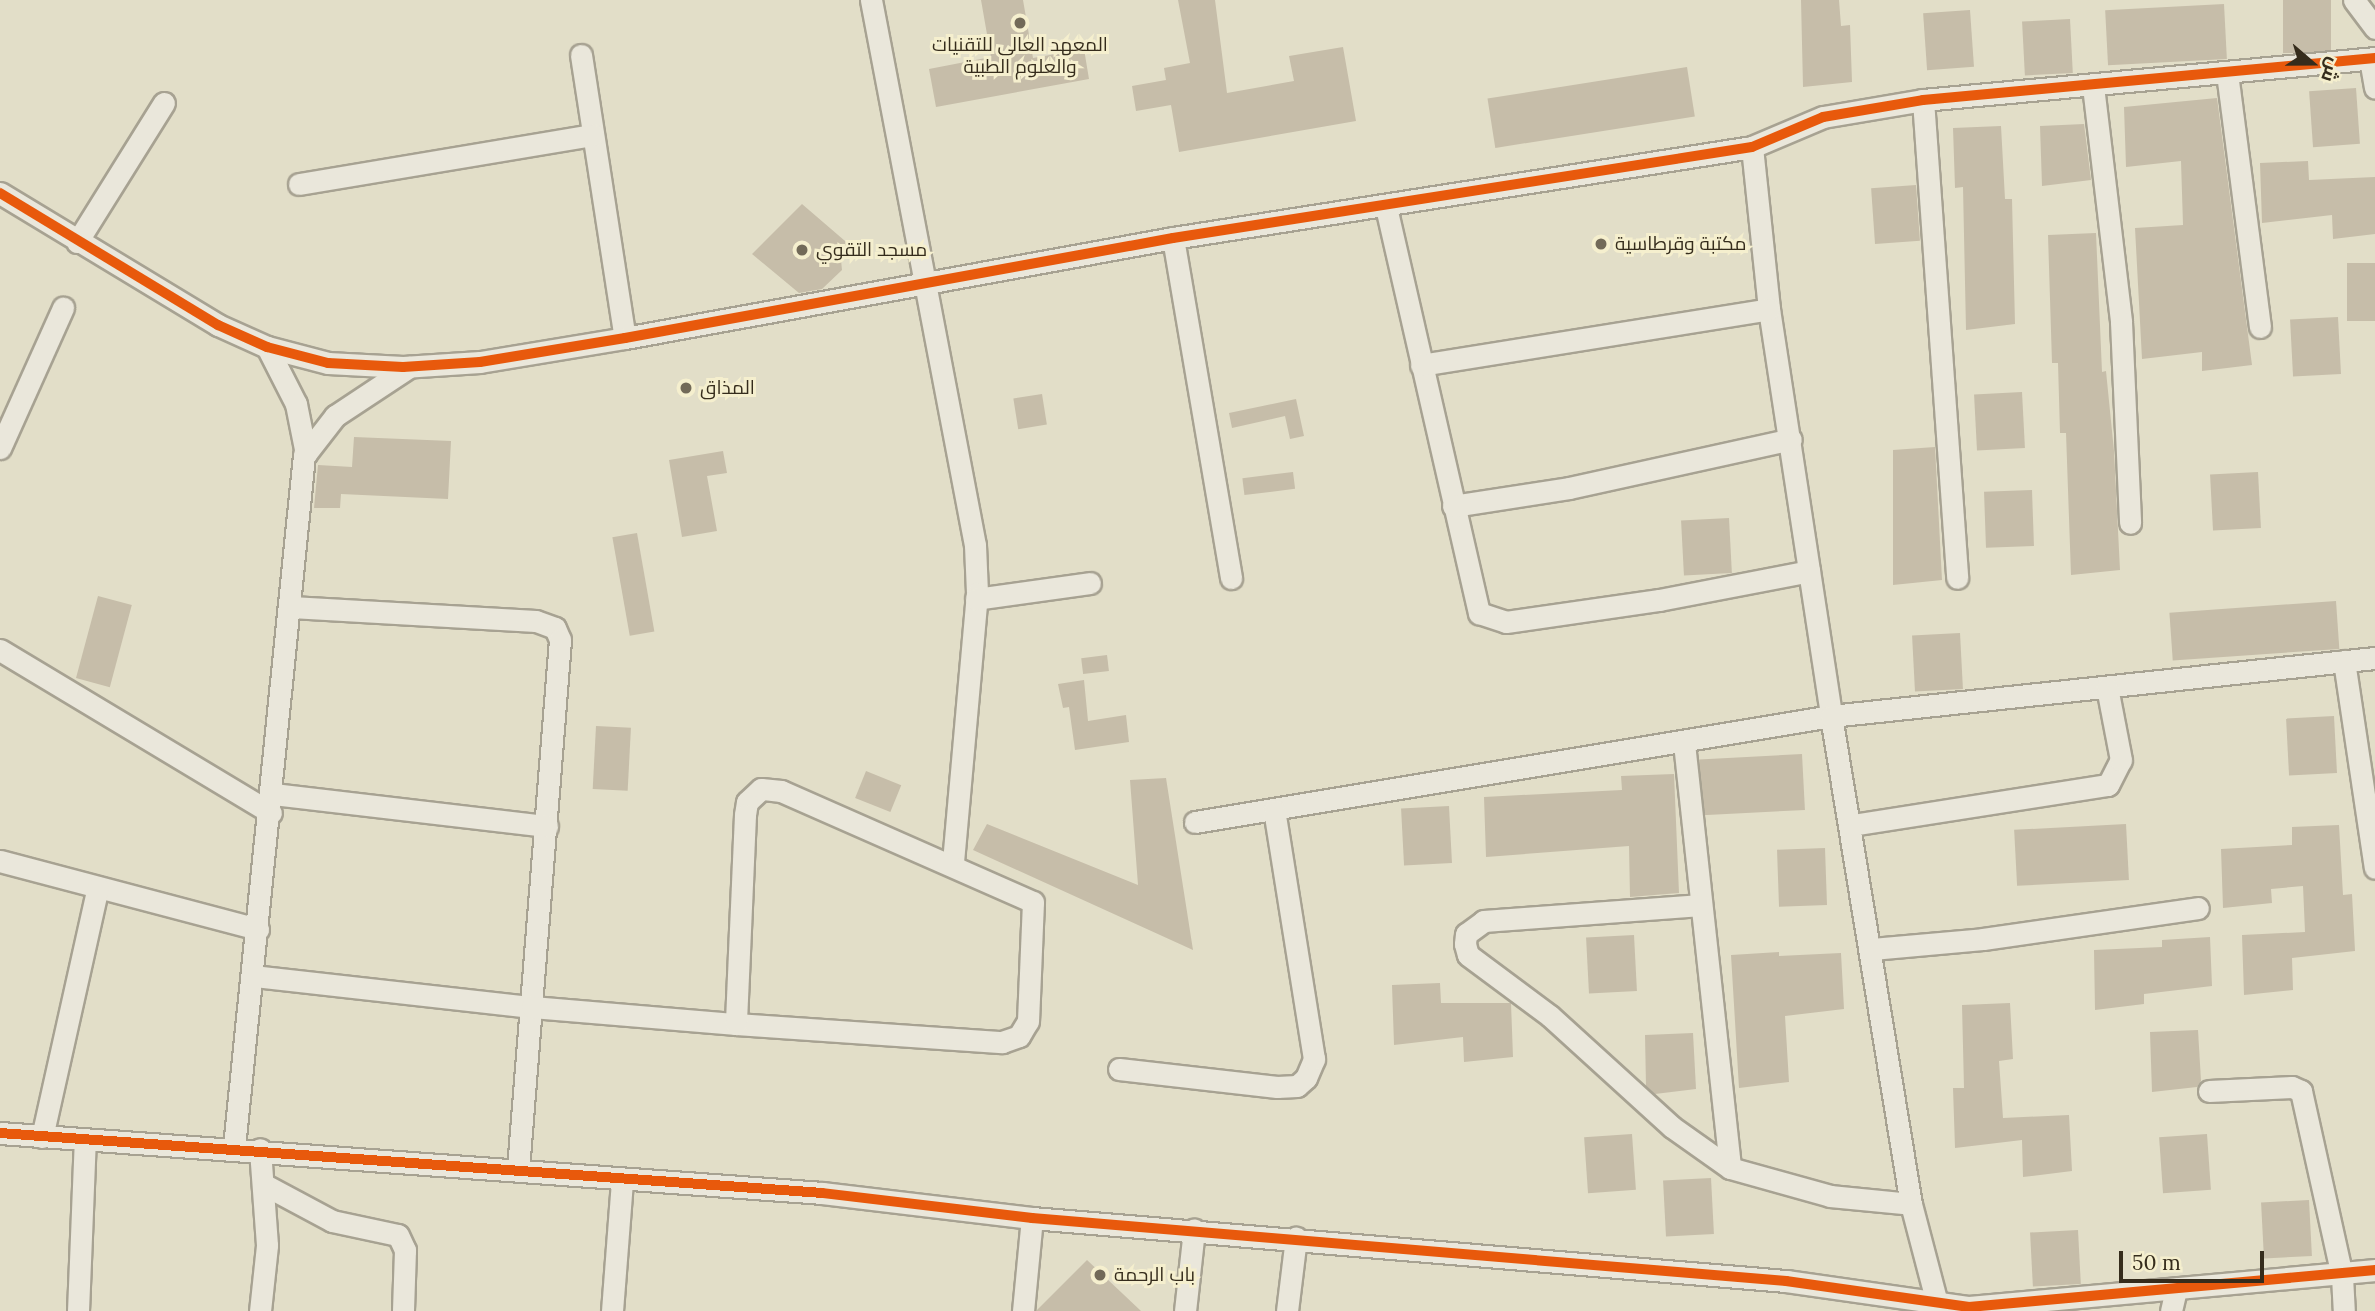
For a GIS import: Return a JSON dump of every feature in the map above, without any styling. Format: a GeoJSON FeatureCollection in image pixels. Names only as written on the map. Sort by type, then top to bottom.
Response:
{"type":"FeatureCollection","features":[{"type":"Feature","properties":{"kind":"street"},"geometry":{"type":"LineString","coordinates":[[871,0],[975,545],[976,599],[953,864]]}},
{"type":"Feature","properties":{"kind":"street"},"geometry":{"type":"LineString","coordinates":[[2354,0],[2375,28]]}},
{"type":"Feature","properties":{"kind":"street"},"geometry":{"type":"LineString","coordinates":[[580,55],[625,338]]}},
{"type":"Feature","properties":{"kind":"street"},"geometry":{"type":"LineString","coordinates":[[0,193],[77,243],[218,324],[267,346],[328,363],[409,367],[480,362],[925,285],[1173,238],[1386,207],[1480,188],[1752,147],[1823,117],[1923,100],[2373,58],[2375,88]]}},
{"type":"Feature","properties":{"kind":"street"},"geometry":{"type":"LineString","coordinates":[[2227,73],[2260,327]]}},
{"type":"Feature","properties":{"kind":"street"},"geometry":{"type":"LineString","coordinates":[[2093,86],[2122,335],[2130,523]]}},
{"type":"Feature","properties":{"kind":"street"},"geometry":{"type":"LineString","coordinates":[[1923,100],[1957,578]]}},
{"type":"Feature","properties":{"kind":"street"},"geometry":{"type":"LineString","coordinates":[[77,243],[164,103]]}},
{"type":"Feature","properties":{"kind":"street"},"geometry":{"type":"LineString","coordinates":[[299,184],[593,135]]}},
{"type":"Feature","properties":{"kind":"street"},"geometry":{"type":"LineString","coordinates":[[1752,147],[1769,309],[1791,439],[1831,716],[1852,824],[1911,1204],[1937,1303]]}},
{"type":"Feature","properties":{"kind":"street"},"geometry":{"type":"LineString","coordinates":[[1386,207],[1473,602],[1479,613],[1492,620],[1506,622],[1659,600],[1810,571]]}},
{"type":"Feature","properties":{"kind":"street"},"geometry":{"type":"LineString","coordinates":[[1173,238],[1231,578]]}},
{"type":"Feature","properties":{"kind":"street"},"geometry":{"type":"LineString","coordinates":[[0,448],[63,308]]}},
{"type":"Feature","properties":{"kind":"street"},"geometry":{"type":"LineString","coordinates":[[1421,365],[1769,309]]}},
{"type":"Feature","properties":{"kind":"street"},"geometry":{"type":"LineString","coordinates":[[233,1147],[254,976],[306,454],[296,404],[267,346]]}},
{"type":"Feature","properties":{"kind":"street"},"geometry":{"type":"LineString","coordinates":[[306,454],[335,416],[409,367]]}},
{"type":"Feature","properties":{"kind":"street"},"geometry":{"type":"LineString","coordinates":[[1453,506],[1569,488],[1791,439]]}},
{"type":"Feature","properties":{"kind":"street"},"geometry":{"type":"LineString","coordinates":[[976,599],[1090,583]]}},
{"type":"Feature","properties":{"kind":"street"},"geometry":{"type":"LineString","coordinates":[[291,607],[536,621],[555,628],[561,651],[518,1169]]}},
{"type":"Feature","properties":{"kind":"street"},"geometry":{"type":"LineString","coordinates":[[0,650],[272,804],[547,826]]}},
{"type":"Feature","properties":{"kind":"street"},"geometry":{"type":"LineString","coordinates":[[1195,822],[1684,743],[1831,716],[2375,658]]}},
{"type":"Feature","properties":{"kind":"street"},"geometry":{"type":"LineString","coordinates":[[2344,661],[2375,868]]}},
{"type":"Feature","properties":{"kind":"street"},"geometry":{"type":"LineString","coordinates":[[1852,824],[2108,785],[2121,760],[2107,687]]}},
{"type":"Feature","properties":{"kind":"street"},"geometry":{"type":"LineString","coordinates":[[1684,743],[1730,1168]]}},
{"type":"Feature","properties":{"kind":"street"},"geometry":{"type":"LineString","coordinates":[[254,976],[532,1007],[736,1024],[1002,1042],[1019,1036],[1028,1021],[1033,902],[953,864],[768,787],[754,793],[745,815],[736,1024]]}},
{"type":"Feature","properties":{"kind":"street"},"geometry":{"type":"LineString","coordinates":[[1119,1069],[1277,1087],[1297,1086],[1306,1079],[1314,1059],[1274,810]]}},
{"type":"Feature","properties":{"kind":"street"},"geometry":{"type":"LineString","coordinates":[[0,861],[258,929]]}},
{"type":"Feature","properties":{"kind":"street"},"geometry":{"type":"LineString","coordinates":[[42,1137],[97,887]]}},
{"type":"Feature","properties":{"kind":"street"},"geometry":{"type":"LineString","coordinates":[[1701,905],[1484,921],[1466,934],[1465,944],[1468,955],[1550,1016],[1672,1127],[1730,1168],[1830,1196],[1911,1204]]}},
{"type":"Feature","properties":{"kind":"street"},"geometry":{"type":"LineString","coordinates":[[1872,949],[1996,938],[2198,908]]}},
{"type":"Feature","properties":{"kind":"street"},"geometry":{"type":"LineString","coordinates":[[2209,1091],[2292,1087],[2301,1091],[2342,1276],[2344,1311]]}},
{"type":"Feature","properties":{"kind":"street"},"geometry":{"type":"LineString","coordinates":[[0,1133],[233,1147],[518,1169],[622,1180],[822,1193],[1032,1218],[1194,1229],[1786,1281],[1968,1309],[2342,1276],[2375,1270]]}},
{"type":"Feature","properties":{"kind":"street"},"geometry":{"type":"LineString","coordinates":[[78,1311],[85,1140]]}},
{"type":"Feature","properties":{"kind":"street"},"geometry":{"type":"LineString","coordinates":[[260,1149],[267,1245],[260,1311]]}},
{"type":"Feature","properties":{"kind":"street"},"geometry":{"type":"LineString","coordinates":[[612,1311],[622,1180]]}},
{"type":"Feature","properties":{"kind":"street"},"geometry":{"type":"LineString","coordinates":[[263,1184],[332,1221],[398,1235],[405,1250],[403,1311]]}},
{"type":"Feature","properties":{"kind":"street"},"geometry":{"type":"LineString","coordinates":[[1023,1311],[1032,1218]]}},
{"type":"Feature","properties":{"kind":"street"},"geometry":{"type":"LineString","coordinates":[[1185,1311],[1194,1229]]}},
{"type":"Feature","properties":{"kind":"street"},"geometry":{"type":"LineString","coordinates":[[1287,1311],[1296,1238]]}},
{"type":"Feature","properties":{"kind":"street"},"geometry":{"type":"LineString","coordinates":[[2171,1311],[2176,1289]]}},
{"type":"Feature","properties":{"kind":"building"},"geometry":{"type":"Polygon","coordinates":[[[981,0],[1023,0],[1033,58],[1084,49],[1089,79],[936,107],[929,69],[991,57],[981,0]]]}},
{"type":"Feature","properties":{"kind":"building"},"geometry":{"type":"Polygon","coordinates":[[[1178,0],[1215,0],[1227,93],[1294,81],[1289,56],[1343,47],[1356,121],[1179,152],[1171,105],[1136,111],[1132,86],[1166,80],[1164,68],[1190,63],[1178,0]]]}},
{"type":"Feature","properties":{"kind":"building"},"geometry":{"type":"Polygon","coordinates":[[[1801,0],[1839,0],[1841,26],[1850,25],[1852,82],[1803,87],[1801,0]]]}},
{"type":"Feature","properties":{"kind":"building"},"geometry":{"type":"Polygon","coordinates":[[[2283,0],[2331,0],[2331,53],[2283,53],[2283,0]]]}},
{"type":"Feature","properties":{"kind":"building"},"geometry":{"type":"Polygon","coordinates":[[[2224,4],[2227,59],[2108,65],[2105,10],[2224,4]]]}},
{"type":"Feature","properties":{"kind":"building"},"geometry":{"type":"Polygon","coordinates":[[[1970,10],[1974,67],[1927,70],[1923,13],[1970,10]]]}},
{"type":"Feature","properties":{"kind":"building"},"geometry":{"type":"Polygon","coordinates":[[[2070,19],[2073,73],[2025,75],[2022,22],[2070,19]]]}},
{"type":"Feature","properties":{"kind":"building"},"geometry":{"type":"Polygon","coordinates":[[[1687,67],[1695,116],[1495,148],[1487,99],[1687,67]]]}},
{"type":"Feature","properties":{"kind":"building"},"geometry":{"type":"Polygon","coordinates":[[[2356,88],[2360,144],[2313,147],[2309,91],[2356,88]]]}},
{"type":"Feature","properties":{"kind":"building"},"geometry":{"type":"Polygon","coordinates":[[[2217,98],[2252,365],[2202,371],[2202,352],[2142,359],[2135,228],[2183,225],[2181,161],[2126,167],[2124,107],[2217,98]]]}},
{"type":"Feature","properties":{"kind":"building"},"geometry":{"type":"Polygon","coordinates":[[[2084,124],[2091,180],[2042,186],[2040,126],[2084,124]]]}},
{"type":"Feature","properties":{"kind":"building"},"geometry":{"type":"Polygon","coordinates":[[[2001,126],[2005,199],[2012,199],[2015,324],[1966,330],[1963,187],[1955,188],[1953,128],[2001,126]]]}},
{"type":"Feature","properties":{"kind":"building"},"geometry":{"type":"Polygon","coordinates":[[[2308,161],[2309,180],[2375,177],[2375,234],[2333,239],[2332,215],[2262,223],[2260,163],[2308,161]]]}},
{"type":"Feature","properties":{"kind":"building"},"geometry":{"type":"Polygon","coordinates":[[[1916,185],[1920,241],[1875,244],[1871,188],[1916,185]]]}},
{"type":"Feature","properties":{"kind":"building","name":"مسجد التقوي"},"geometry":{"type":"Polygon","coordinates":[[[802,204],[852,247],[841,260],[842,270],[822,289],[799,293],[752,254],[802,204]]]}},
{"type":"Feature","properties":{"kind":"building"},"geometry":{"type":"Polygon","coordinates":[[[2096,233],[2102,372],[2106,371],[2114,451],[2120,570],[2071,575],[2066,433],[2060,433],[2058,363],[2052,363],[2048,235],[2096,233]]]}},
{"type":"Feature","properties":{"kind":"building"},"geometry":{"type":"Polygon","coordinates":[[[2347,263],[2375,263],[2375,321],[2347,321],[2347,263]]]}},
{"type":"Feature","properties":{"kind":"building"},"geometry":{"type":"Polygon","coordinates":[[[2338,317],[2341,374],[2293,376],[2290,320],[2338,317]]]}},
{"type":"Feature","properties":{"kind":"building"},"geometry":{"type":"Polygon","coordinates":[[[2022,392],[2025,448],[1977,450],[1974,395],[2022,392]]]}},
{"type":"Feature","properties":{"kind":"building"},"geometry":{"type":"Polygon","coordinates":[[[1042,394],[1047,425],[1018,429],[1013,399],[1042,394]]]}},
{"type":"Feature","properties":{"kind":"building"},"geometry":{"type":"Polygon","coordinates":[[[1296,399],[1304,436],[1290,439],[1285,416],[1232,428],[1229,413],[1296,399]]]}},
{"type":"Feature","properties":{"kind":"building"},"geometry":{"type":"Polygon","coordinates":[[[354,437],[451,441],[448,499],[341,494],[340,508],[314,508],[318,465],[352,467],[354,437]]]}},
{"type":"Feature","properties":{"kind":"building"},"geometry":{"type":"Polygon","coordinates":[[[1935,447],[1942,580],[1893,585],[1893,450],[1935,447]]]}},
{"type":"Feature","properties":{"kind":"building"},"geometry":{"type":"Polygon","coordinates":[[[723,451],[727,473],[707,476],[717,531],[682,537],[669,460],[723,451]]]}},
{"type":"Feature","properties":{"kind":"building"},"geometry":{"type":"Polygon","coordinates":[[[1293,472],[1295,489],[1244,495],[1242,478],[1293,472]]]}},
{"type":"Feature","properties":{"kind":"building"},"geometry":{"type":"Polygon","coordinates":[[[2258,472],[2261,528],[2213,530],[2210,475],[2258,472]]]}},
{"type":"Feature","properties":{"kind":"building"},"geometry":{"type":"Polygon","coordinates":[[[2032,490],[2034,546],[1986,548],[1984,492],[2032,490]]]}},
{"type":"Feature","properties":{"kind":"building"},"geometry":{"type":"Polygon","coordinates":[[[1729,518],[1732,573],[1684,575],[1681,521],[1729,518]]]}},
{"type":"Feature","properties":{"kind":"building"},"geometry":{"type":"Polygon","coordinates":[[[637,533],[654,631],[630,636],[612,537],[637,533]]]}},
{"type":"Feature","properties":{"kind":"building"},"geometry":{"type":"Polygon","coordinates":[[[98,596],[132,605],[110,687],[76,678],[98,596]]]}},
{"type":"Feature","properties":{"kind":"building"},"geometry":{"type":"Polygon","coordinates":[[[2336,601],[2339,649],[2173,661],[2169,613],[2336,601]]]}},
{"type":"Feature","properties":{"kind":"building"},"geometry":{"type":"Polygon","coordinates":[[[1960,633],[1963,689],[1915,691],[1912,636],[1960,633]]]}},
{"type":"Feature","properties":{"kind":"building"},"geometry":{"type":"Polygon","coordinates":[[[1107,655],[1109,671],[1083,674],[1081,658],[1107,655]]]}},
{"type":"Feature","properties":{"kind":"building"},"geometry":{"type":"Polygon","coordinates":[[[1084,680],[1088,721],[1126,715],[1129,742],[1075,750],[1069,707],[1063,708],[1058,684],[1084,680]]]}},
{"type":"Feature","properties":{"kind":"building"},"geometry":{"type":"Polygon","coordinates":[[[2334,716],[2337,773],[2289,775],[2286,719],[2334,716]]]}},
{"type":"Feature","properties":{"kind":"building"},"geometry":{"type":"Polygon","coordinates":[[[596,726],[631,728],[628,791],[593,789],[596,726]]]}},
{"type":"Feature","properties":{"kind":"building"},"geometry":{"type":"Polygon","coordinates":[[[1802,754],[1805,810],[1702,815],[1699,759],[1802,754]]]}},
{"type":"Feature","properties":{"kind":"building"},"geometry":{"type":"Polygon","coordinates":[[[866,771],[901,785],[890,812],[855,798],[866,771]]]}},
{"type":"Feature","properties":{"kind":"building"},"geometry":{"type":"Polygon","coordinates":[[[1674,774],[1679,893],[1630,897],[1629,846],[1486,857],[1484,797],[1622,790],[1621,776],[1674,774]]]}},
{"type":"Feature","properties":{"kind":"building"},"geometry":{"type":"Polygon","coordinates":[[[1166,778],[1193,950],[973,850],[987,824],[1138,885],[1130,780],[1166,778]]]}},
{"type":"Feature","properties":{"kind":"building"},"geometry":{"type":"Polygon","coordinates":[[[1449,806],[1452,863],[1404,865],[1401,809],[1449,806]]]}},
{"type":"Feature","properties":{"kind":"building"},"geometry":{"type":"Polygon","coordinates":[[[2126,824],[2129,880],[2017,886],[2014,830],[2126,824]]]}},
{"type":"Feature","properties":{"kind":"building"},"geometry":{"type":"Polygon","coordinates":[[[2339,825],[2343,895],[2352,894],[2355,951],[2292,958],[2293,990],[2244,995],[2242,935],[2305,932],[2303,886],[2271,889],[2272,903],[2223,908],[2221,849],[2292,845],[2292,827],[2339,825]]]}},
{"type":"Feature","properties":{"kind":"building"},"geometry":{"type":"Polygon","coordinates":[[[1825,848],[1827,905],[1779,907],[1777,850],[1825,848]]]}},
{"type":"Feature","properties":{"kind":"building"},"geometry":{"type":"Polygon","coordinates":[[[1634,935],[1637,991],[1589,993],[1586,938],[1634,935]]]}},
{"type":"Feature","properties":{"kind":"building"},"geometry":{"type":"Polygon","coordinates":[[[2210,937],[2212,986],[2144,994],[2144,1004],[2095,1010],[2094,950],[2162,947],[2162,940],[2210,937]]]}},
{"type":"Feature","properties":{"kind":"building"},"geometry":{"type":"Polygon","coordinates":[[[1779,952],[1779,956],[1841,953],[1844,1009],[1785,1016],[1789,1082],[1739,1088],[1731,955],[1779,952]]]}},
{"type":"Feature","properties":{"kind":"building"},"geometry":{"type":"Polygon","coordinates":[[[1440,983],[1441,1003],[1511,1003],[1513,1057],[1464,1062],[1463,1037],[1394,1045],[1392,985],[1440,983]]]}},
{"type":"Feature","properties":{"kind":"building"},"geometry":{"type":"Polygon","coordinates":[[[2010,1003],[2013,1059],[1999,1061],[2003,1118],[2069,1115],[2072,1171],[2023,1177],[2022,1140],[1955,1148],[1953,1088],[1964,1088],[1962,1005],[2010,1003]]]}},
{"type":"Feature","properties":{"kind":"building"},"geometry":{"type":"Polygon","coordinates":[[[2198,1030],[2201,1081],[2197,1087],[2152,1092],[2150,1032],[2198,1030]]]}},
{"type":"Feature","properties":{"kind":"building"},"geometry":{"type":"Polygon","coordinates":[[[1693,1033],[1696,1089],[1655,1094],[1646,1086],[1645,1035],[1693,1033]]]}},
{"type":"Feature","properties":{"kind":"building"},"geometry":{"type":"Polygon","coordinates":[[[1632,1134],[1636,1190],[1588,1193],[1584,1137],[1632,1134]]]}},
{"type":"Feature","properties":{"kind":"building"},"geometry":{"type":"Polygon","coordinates":[[[2207,1134],[2211,1190],[2163,1193],[2159,1137],[2207,1134]]]}},
{"type":"Feature","properties":{"kind":"building"},"geometry":{"type":"Polygon","coordinates":[[[1711,1178],[1714,1234],[1666,1236],[1663,1181],[1711,1178]]]}},
{"type":"Feature","properties":{"kind":"building"},"geometry":{"type":"Polygon","coordinates":[[[2309,1200],[2312,1256],[2264,1258],[2261,1203],[2309,1200]]]}},
{"type":"Feature","properties":{"kind":"building"},"geometry":{"type":"Polygon","coordinates":[[[2078,1230],[2081,1284],[2033,1286],[2030,1233],[2078,1230]]]}},
{"type":"Feature","properties":{"kind":"building"},"geometry":{"type":"Polygon","coordinates":[[[1087,1260],[1141,1311],[1036,1311],[1087,1260]]]}},
{"type":"Feature","properties":{"kind":"cycle path"},"geometry":{"type":"LineString","coordinates":[[0,193],[218,325],[267,347],[328,363],[403,367],[480,362],[1173,238],[1752,147],[1823,117],[1923,100],[2375,58]]}},
{"type":"Feature","properties":{"kind":"cycle path"},"geometry":{"type":"LineString","coordinates":[[0,1133],[822,1193],[1032,1218],[1786,1281],[1969,1307],[2375,1270]]}},
{"type":"Feature","properties":{"kind":"place","name":"المعهد العالي للتقنيات والعلوم الطبية"},"geometry":{"type":"Point","coordinates":[1020,23]}},
{"type":"Feature","properties":{"kind":"place","name":"مكتبة وقرطاسية"},"geometry":{"type":"Point","coordinates":[1601,244]}},
{"type":"Feature","properties":{"kind":"place","name":"مسجد التقوي"},"geometry":{"type":"Point","coordinates":[802,250]}},
{"type":"Feature","properties":{"kind":"place","name":"المذاق"},"geometry":{"type":"Point","coordinates":[686,388]}},
{"type":"Feature","properties":{"kind":"place","name":"باب الرحمة"},"geometry":{"type":"Point","coordinates":[1100,1275]}}]}
